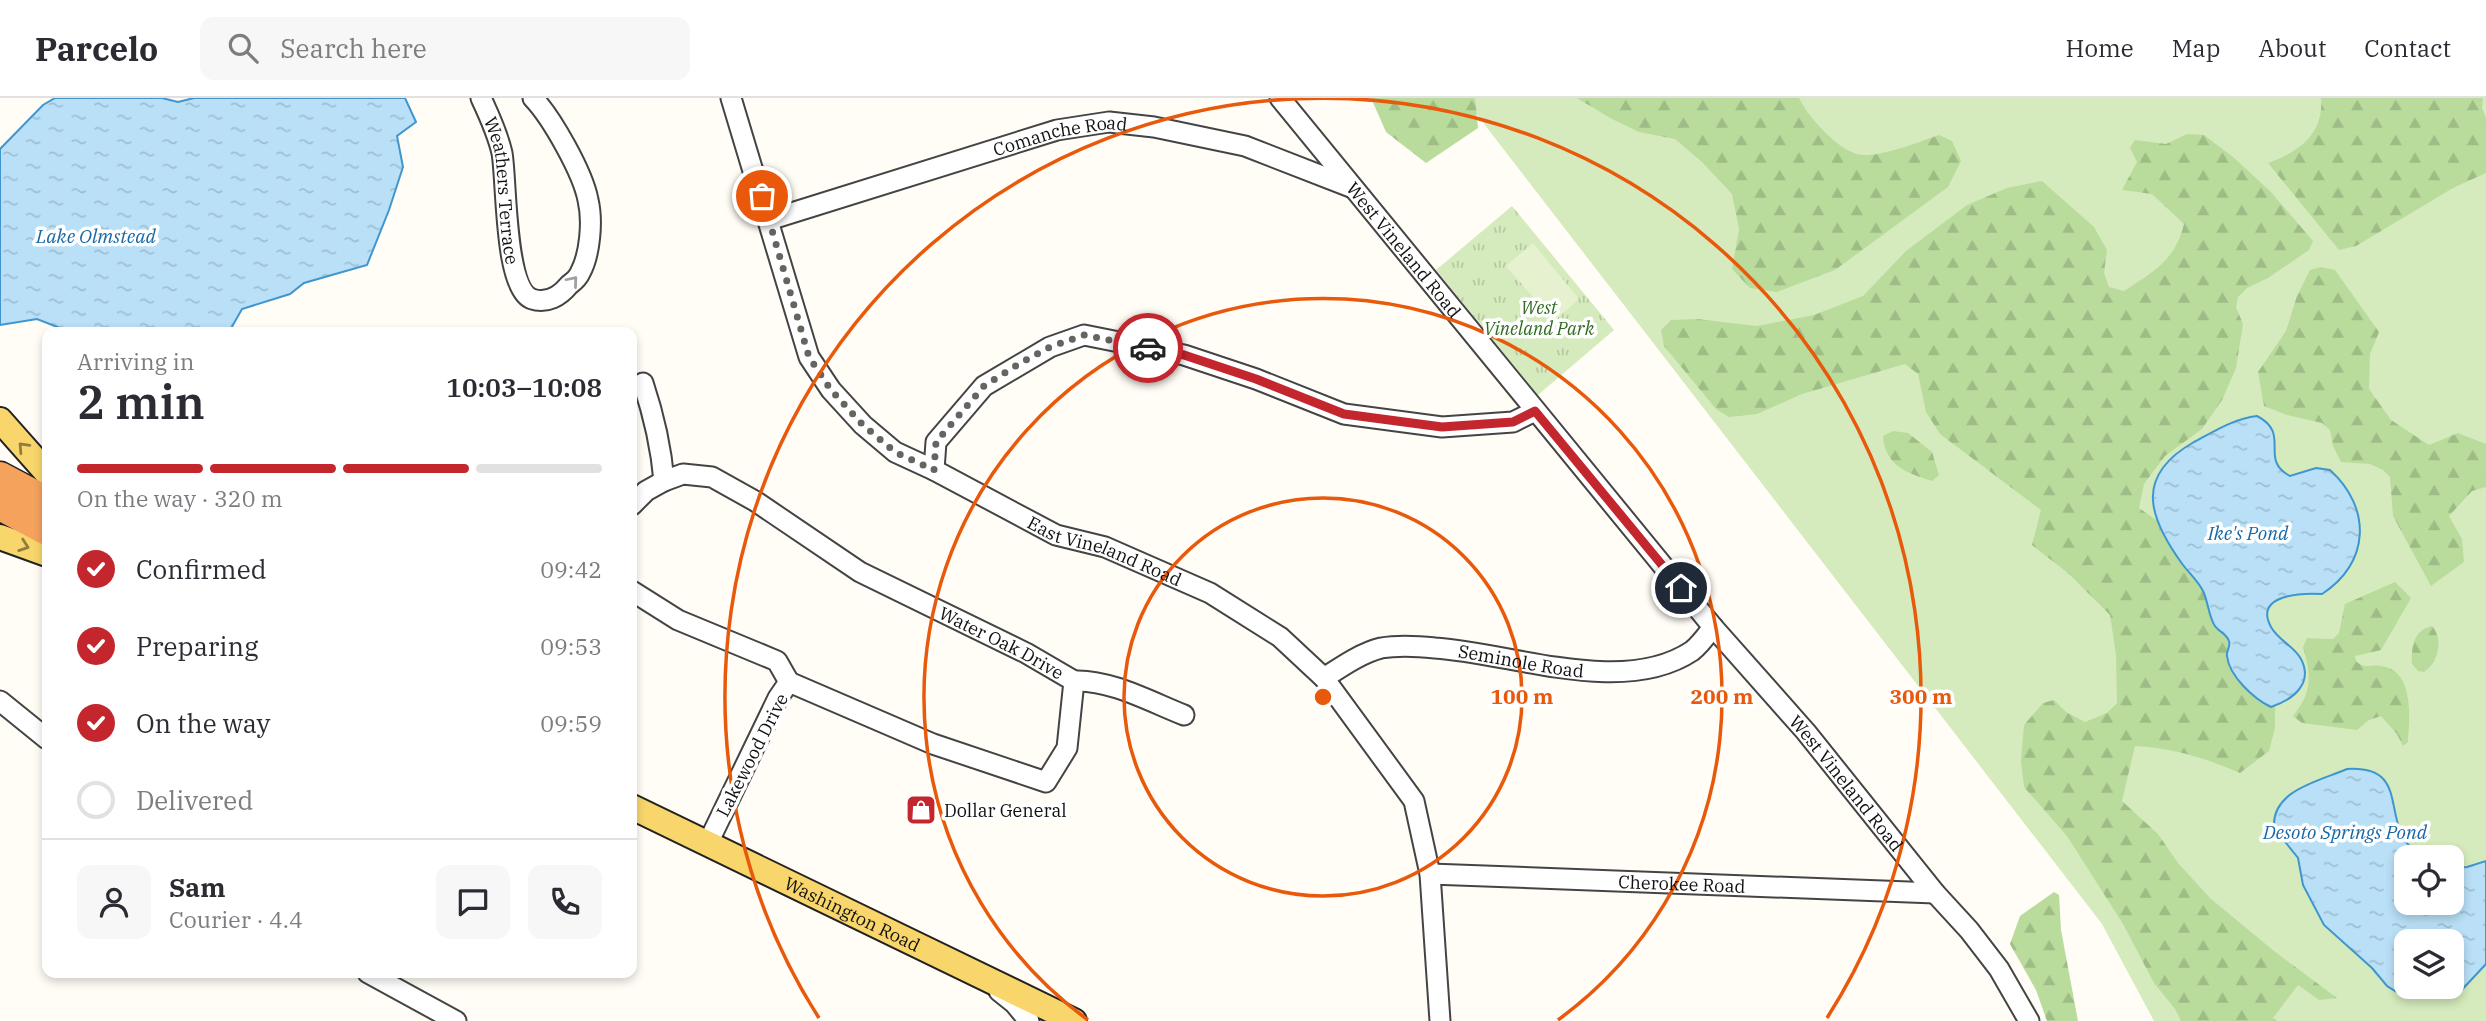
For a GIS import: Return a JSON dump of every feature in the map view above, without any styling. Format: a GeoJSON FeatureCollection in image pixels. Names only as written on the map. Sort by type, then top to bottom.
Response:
{"type":"FeatureCollection","features":[{"type":"Feature","properties":{"kind":"highway"},"geometry":{"type":"LineString","coordinates":[[0,477],[42,499]]}},
{"type":"Feature","properties":{"kind":"highway"},"geometry":{"type":"LineString","coordinates":[[0,505],[42,527]]}},
{"type":"Feature","properties":{"kind":"main road"},"geometry":{"type":"LineString","coordinates":[[0,420],[42,467]]}},
{"type":"Feature","properties":{"kind":"main road"},"geometry":{"type":"LineString","coordinates":[[0,537],[42,552]]}},
{"type":"Feature","properties":{"kind":"main road","name":"Washington Road"},"geometry":{"type":"LineString","coordinates":[[637,810],[1074,1021]]}},
{"type":"Feature","properties":{"kind":"street","name":"Weathers Terrace"},"geometry":{"type":"LineString","coordinates":[[481,98],[501,151],[510,252],[518,286],[530,299],[544,301],[561,295],[580,274],[590,228],[589,200],[557,133],[533,98]]}},
{"type":"Feature","properties":{"kind":"street","name":"East Vineland Road"},"geometry":{"type":"LineString","coordinates":[[731,98],[809,357],[831,390],[863,425],[895,452],[1056,536],[1105,547],[1210,593],[1280,637],[1324,678],[1415,802],[1430,874],[1440,1021]]}},
{"type":"Feature","properties":{"kind":"street","name":"West Vineland Road"},"geometry":{"type":"LineString","coordinates":[[1280,98],[1713,627],[1806,732],[1935,893],[1969,930],[1999,969],[2029,1021]]}},
{"type":"Feature","properties":{"kind":"street","name":"Comanche Road"},"geometry":{"type":"LineString","coordinates":[[769,220],[1057,130],[1109,122],[1154,127],[1245,146],[1353,188]]}},
{"type":"Feature","properties":{"kind":"street"},"geometry":{"type":"LineString","coordinates":[[934,470],[936,442],[984,386],[1050,347],[1084,335],[1184,355],[1256,379],[1344,414],[1442,427],[1513,422],[1535,411]]}},
{"type":"Feature","properties":{"kind":"street"},"geometry":{"type":"LineString","coordinates":[[643,383],[656,421],[664,481]]}},
{"type":"Feature","properties":{"kind":"street","name":"Water Oak Drive"},"geometry":{"type":"LineString","coordinates":[[637,500],[664,481],[683,474],[712,477],[755,500],[860,572],[1026,653],[1074,681],[1067,748],[1046,782],[933,744],[789,682]]}},
{"type":"Feature","properties":{"kind":"street","name":"Lakewood Drive"},"geometry":{"type":"LineString","coordinates":[[637,594],[678,620],[777,662],[789,682],[778,698],[708,845]]}},
{"type":"Feature","properties":{"kind":"street","name":"Seminole Road"},"geometry":{"type":"LineString","coordinates":[[1324,678],[1379,649],[1409,646],[1466,650],[1592,672],[1638,671],[1670,662],[1693,650],[1713,627]]}},
{"type":"Feature","properties":{"kind":"street"},"geometry":{"type":"LineString","coordinates":[[1074,681],[1089,680],[1184,715]]}},
{"type":"Feature","properties":{"kind":"street"},"geometry":{"type":"LineString","coordinates":[[0,701],[42,735]]}},
{"type":"Feature","properties":{"kind":"street","name":"Cherokee Road"},"geometry":{"type":"LineString","coordinates":[[1430,874],[1935,893]]}},
{"type":"Feature","properties":{"kind":"street"},"geometry":{"type":"LineString","coordinates":[[979,975],[1014,1003],[1029,1021]]}},
{"type":"Feature","properties":{"kind":"street"},"geometry":{"type":"LineString","coordinates":[[377,978],[450,1020]]}},
{"type":"Feature","properties":{"kind":"green space"},"geometry":{"type":"Polygon","coordinates":[[[1371,98],[1475,98],[1478,128],[1426,163],[1386,132],[1371,98]]]}},
{"type":"Feature","properties":{"kind":"green space"},"geometry":{"type":"Polygon","coordinates":[[[1464,98],[2486,98],[2486,1021],[2154,1021],[2102,924],[1464,98]]]}},
{"type":"Feature","properties":{"kind":"green space"},"geometry":{"type":"Polygon","coordinates":[[[1577,98],[1799,98],[1826,133],[1845,149],[1855,153],[1881,153],[1939,135],[1952,141],[1961,161],[1948,187],[1835,270],[1777,292],[1750,288],[1732,269],[1739,229],[1732,194],[1702,162],[1675,139],[1639,132],[1577,98]]]}},
{"type":"Feature","properties":{"kind":"green space"},"geometry":{"type":"Polygon","coordinates":[[[2321,98],[2483,98],[2482,108],[2486,118],[2486,173],[2453,188],[2356,246],[2339,250],[2268,163],[2290,153],[2307,140],[2318,122],[2321,98]]]}},
{"type":"Feature","properties":{"kind":"green space"},"geometry":{"type":"Polygon","coordinates":[[[2187,134],[2204,135],[2233,157],[2270,191],[2313,241],[2309,250],[2268,278],[2247,288],[2238,297],[2236,307],[2243,324],[2236,368],[2222,400],[2202,429],[2165,456],[2144,484],[2139,508],[2158,521],[2183,564],[2202,589],[2212,613],[2213,624],[2229,639],[2271,707],[2275,705],[2275,728],[2269,751],[2240,773],[2189,755],[2135,746],[2122,801],[2158,834],[2178,863],[2210,898],[2337,998],[2319,1000],[2298,985],[2273,1018],[2277,1021],[2181,1021],[2154,983],[2123,924],[2067,836],[2024,787],[2021,761],[2024,725],[2043,703],[2054,700],[2066,712],[2085,722],[2107,713],[2117,703],[2116,655],[2110,615],[2069,574],[2032,545],[2041,510],[1940,434],[1926,412],[1918,374],[1905,364],[1802,394],[1757,414],[1729,417],[1716,409],[1664,346],[1661,330],[1671,320],[1697,319],[1757,326],[1814,315],[1863,296],[1906,251],[1967,205],[2007,188],[2042,181],[2094,227],[2107,250],[2104,273],[2109,287],[2124,291],[2162,264],[2175,247],[2184,224],[2152,194],[2122,190],[2137,162],[2130,148],[2135,140],[2166,144],[2187,134]]]}},
{"type":"Feature","properties":{"kind":"green space","name":"West Vineland Park"},"geometry":{"type":"Polygon","coordinates":[[[1512,206],[1614,330],[1538,395],[1436,270],[1512,206]]]}},
{"type":"Feature","properties":{"kind":"green space"},"geometry":{"type":"Polygon","coordinates":[[[1533,243],[1579,299],[1554,321],[1506,266],[1533,243]]]}},
{"type":"Feature","properties":{"kind":"green space"},"geometry":{"type":"Polygon","coordinates":[[[2321,267],[2335,270],[2379,332],[2370,354],[2369,389],[2391,420],[2429,445],[2458,433],[2486,444],[2486,487],[2472,491],[2449,516],[2462,539],[2464,562],[2431,586],[2393,516],[2390,477],[2370,464],[2341,462],[2333,446],[2330,430],[2322,423],[2287,415],[2264,406],[2258,372],[2286,331],[2297,296],[2310,270],[2321,267]]]}},
{"type":"Feature","properties":{"kind":"green space"},"geometry":{"type":"Polygon","coordinates":[[[1893,431],[1908,433],[1932,452],[1939,475],[1932,481],[1899,467],[1888,455],[1883,436],[1893,431]]]}},
{"type":"Feature","properties":{"kind":"green space"},"geometry":{"type":"Polygon","coordinates":[[[2395,582],[2411,598],[2381,650],[2355,656],[2356,661],[2362,665],[2392,669],[2405,685],[2409,708],[2408,742],[2403,746],[2397,734],[2381,716],[2369,720],[2357,730],[2302,723],[2293,716],[2304,699],[2309,683],[2303,647],[2307,638],[2333,639],[2339,633],[2345,604],[2395,582]]]}},
{"type":"Feature","properties":{"kind":"green space"},"geometry":{"type":"Polygon","coordinates":[[[2432,626],[2438,638],[2436,657],[2424,672],[2418,671],[2412,664],[2414,640],[2421,631],[2432,626]]]}},
{"type":"Feature","properties":{"kind":"green space"},"geometry":{"type":"Polygon","coordinates":[[[2054,892],[2059,895],[2061,930],[2078,1021],[2047,1021],[2036,990],[2010,944],[2020,916],[2054,892]]]}},
{"type":"Feature","properties":{"kind":"water","name":"Lake Olmstead"},"geometry":{"type":"Polygon","coordinates":[[[55,98],[162,98],[178,102],[194,98],[405,98],[416,122],[397,136],[403,167],[367,265],[304,283],[290,294],[242,309],[232,327],[57,327],[37,319],[0,325],[0,149],[43,105],[55,98]]]}},
{"type":"Feature","properties":{"kind":"water","name":"Ike's Pond"},"geometry":{"type":"Polygon","coordinates":[[[2257,416],[2267,423],[2272,431],[2276,462],[2281,469],[2290,476],[2316,468],[2330,470],[2344,485],[2359,518],[2360,535],[2357,551],[2349,567],[2338,581],[2322,594],[2293,595],[2274,602],[2269,608],[2267,616],[2271,627],[2298,654],[2305,676],[2299,690],[2271,707],[2250,693],[2232,671],[2227,656],[2228,639],[2211,619],[2201,587],[2171,547],[2155,514],[2153,498],[2155,483],[2162,469],[2175,455],[2224,426],[2257,416]]]}},
{"type":"Feature","properties":{"kind":"water","name":"Desoto Springs Pond"},"geometry":{"type":"Polygon","coordinates":[[[2347,769],[2368,771],[2382,777],[2389,788],[2400,831],[2409,845],[2394,845],[2394,915],[2464,915],[2464,867],[2486,861],[2486,964],[2464,988],[2464,929],[2394,929],[2394,990],[2324,925],[2303,885],[2298,858],[2274,828],[2275,815],[2280,804],[2311,783],[2347,769]]]}},
{"type":"Feature","properties":{"kind":"way so far"},"geometry":{"type":"LineString","coordinates":[[762,196],[809,357],[831,390],[863,425],[895,452],[934,470],[936,442],[984,386],[1022,362],[1050,347],[1084,335],[1148,348]]}},
{"type":"Feature","properties":{"kind":"place","name":"Dollar General"},"geometry":{"type":"Point","coordinates":[921,810]}},
{"type":"Feature","properties":{"kind":"route"},"geometry":{"type":"LineString","coordinates":[[1148,348],[1184,355],[1256,379],[1344,414],[1442,427],[1513,422],[1535,411],[1681,588]]}}]}
